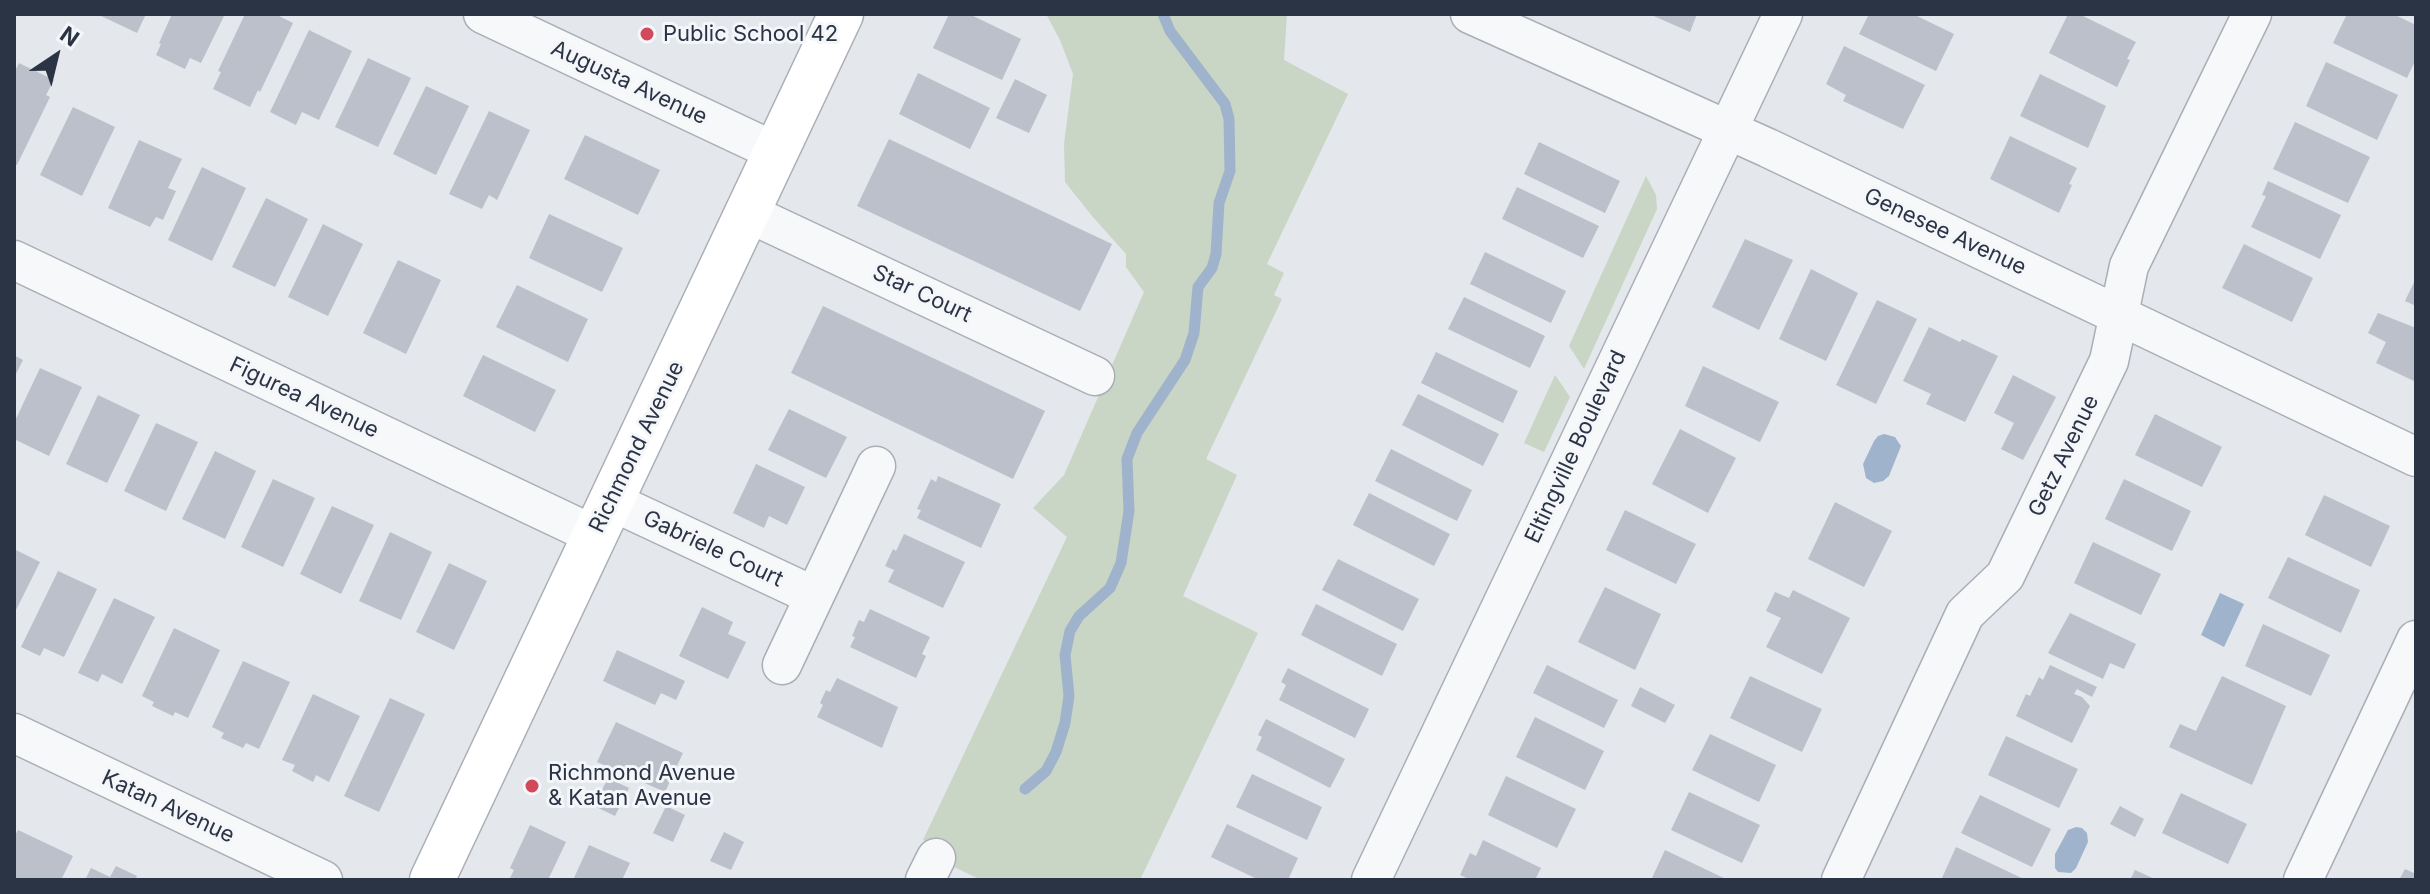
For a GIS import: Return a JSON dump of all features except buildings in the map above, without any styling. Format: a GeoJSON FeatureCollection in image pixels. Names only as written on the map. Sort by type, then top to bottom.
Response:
{"type":"FeatureCollection","features":[{"type":"Feature","properties":{"kind":"main road","name":"Richmond Avenue"},"geometry":{"type":"LineString","coordinates":[[432,880],[841,14]]}},
{"type":"Feature","properties":{"kind":"street","name":"Augusta Avenue"},"geometry":{"type":"LineString","coordinates":[[483,14],[776,152]]}},
{"type":"Feature","properties":{"kind":"street","name":"Genesee Avenue"},"geometry":{"type":"LineString","coordinates":[[1470,14],[1727,129],[2416,457]]}},
{"type":"Feature","properties":{"kind":"street","name":"Eltingville Boulevard"},"geometry":{"type":"LineString","coordinates":[[1371,880],[1783,14]]}},
{"type":"Feature","properties":{"kind":"street","name":"Getz Avenue"},"geometry":{"type":"LineString","coordinates":[[1841,880],[1965,614],[2005,576],[2109,361],[2129,266],[2252,14]]}},
{"type":"Feature","properties":{"kind":"street","name":"Star Court"},"geometry":{"type":"LineString","coordinates":[[748,213],[1095,376]]}},
{"type":"Feature","properties":{"kind":"street","name":"Figurea Avenue"},"geometry":{"type":"LineString","coordinates":[[14,260],[603,518]]}},
{"type":"Feature","properties":{"kind":"street"},"geometry":{"type":"LineString","coordinates":[[782,665],[876,466]]}},
{"type":"Feature","properties":{"kind":"street","name":"Gabriele Court"},"geometry":{"type":"LineString","coordinates":[[603,518],[814,596]]}},
{"type":"Feature","properties":{"kind":"street"},"geometry":{"type":"LineString","coordinates":[[2303,880],[2416,640]]}},
{"type":"Feature","properties":{"kind":"street","name":"Katan Avenue"},"geometry":{"type":"LineString","coordinates":[[14,733],[323,880]]}},
{"type":"Feature","properties":{"kind":"green space"},"geometry":{"type":"Polygon","coordinates":[[[1046,14],[1287,14],[1284,60],[1348,94],[1267,264],[1284,273],[1274,295],[1282,299],[1206,459],[1237,475],[1183,596],[1258,633],[1140,880],[981,880],[950,865],[954,856],[923,840],[1067,537],[1033,508],[1064,475],[1144,292],[1126,267],[1126,254],[1065,182],[1064,144],[1073,74],[1046,14]]]}},
{"type":"Feature","properties":{"kind":"green space"},"geometry":{"type":"Polygon","coordinates":[[[1646,176],[1656,195],[1657,209],[1584,369],[1569,346],[1646,176]]]}},
{"type":"Feature","properties":{"kind":"green space"},"geometry":{"type":"Polygon","coordinates":[[[1555,375],[1570,397],[1544,452],[1524,443],[1555,375]]]}},
{"type":"Feature","properties":{"kind":"water"},"geometry":{"type":"Polygon","coordinates":[[[1884,434],[1895,437],[1901,446],[1889,476],[1874,483],[1866,478],[1863,464],[1874,441],[1884,434]]]}},
{"type":"Feature","properties":{"kind":"water"},"geometry":{"type":"Polygon","coordinates":[[[2220,593],[2244,604],[2224,647],[2201,635],[2220,593]]]}},
{"type":"Feature","properties":{"kind":"water"},"geometry":{"type":"Polygon","coordinates":[[[2076,827],[2087,833],[2088,842],[2071,873],[2058,872],[2055,854],[2068,830],[2076,827]]]}},
{"type":"Feature","properties":{"kind":"waterway"},"geometry":{"type":"LineString","coordinates":[[1025,789],[1046,771],[1056,752],[1069,696],[1065,655],[1070,631],[1079,616],[1110,588],[1121,563],[1129,511],[1127,459],[1137,433],[1185,360],[1194,333],[1198,287],[1212,268],[1216,254],[1219,203],[1230,171],[1229,119],[1225,104],[1170,31],[1163,14]]}},
{"type":"Feature","properties":{"kind":"place","name":"Public School 42"},"geometry":{"type":"Point","coordinates":[647,34]}},
{"type":"Feature","properties":{"kind":"place","name":"Richmond Avenue & Katan Avenue"},"geometry":{"type":"Point","coordinates":[532,786]}}]}
